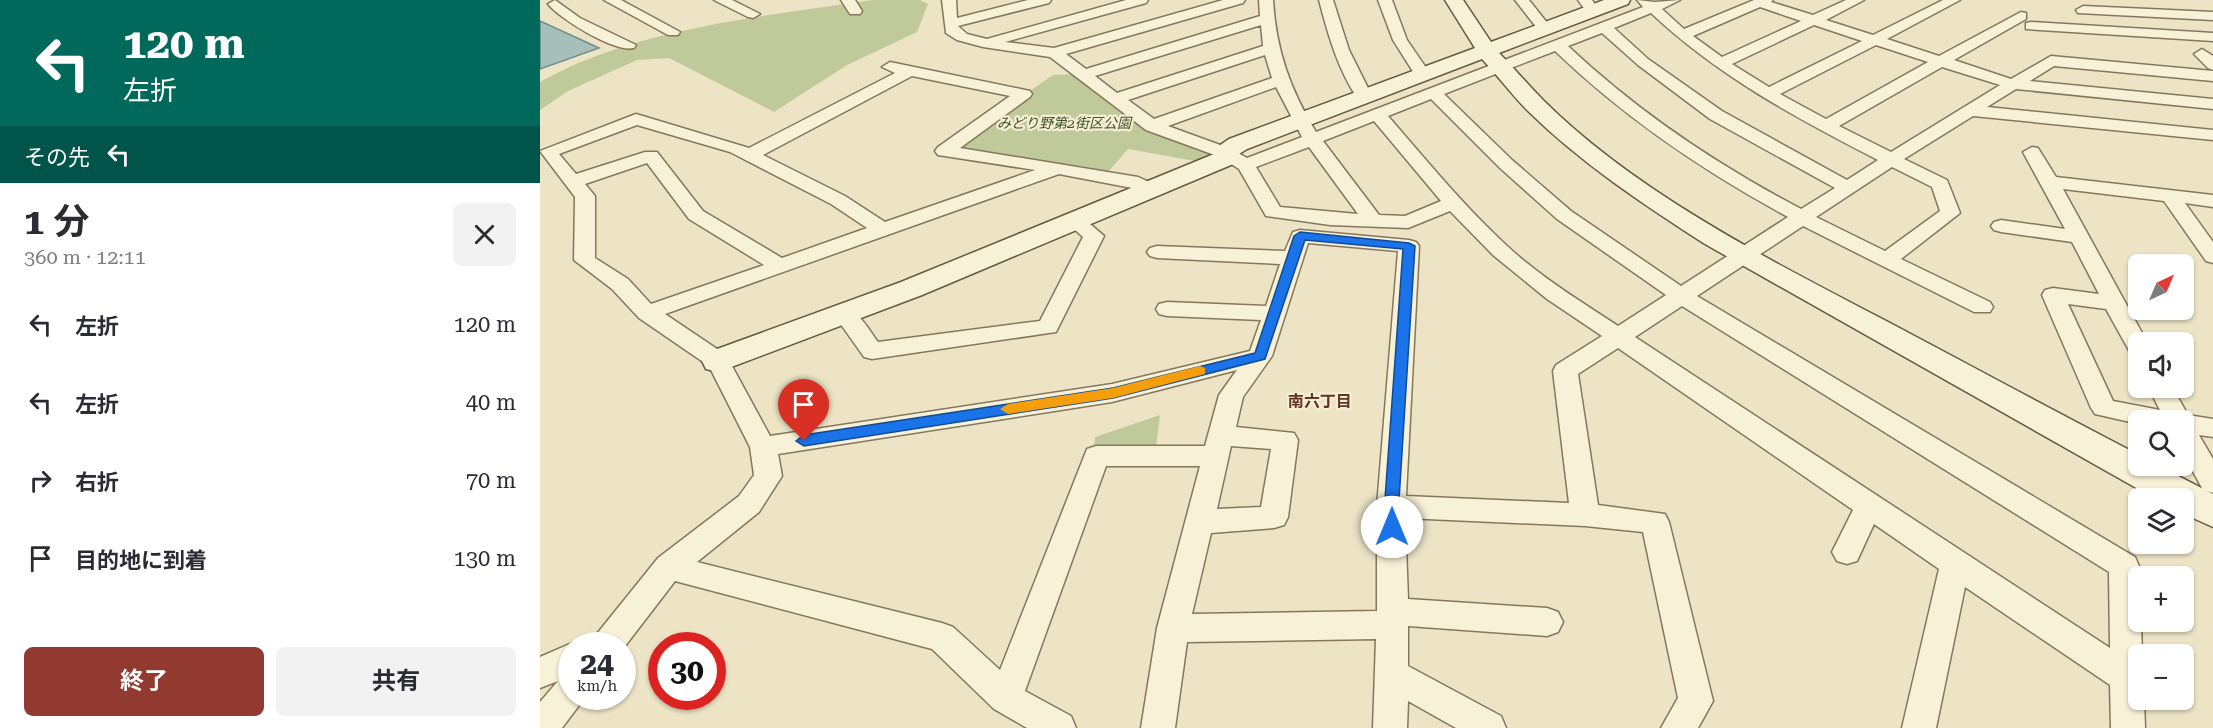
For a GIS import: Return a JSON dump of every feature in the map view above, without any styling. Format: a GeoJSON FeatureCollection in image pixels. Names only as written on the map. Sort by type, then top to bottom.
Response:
{"type":"FeatureCollection","features":[{"type":"Feature","properties":{"kind":"street"},"geometry":{"type":"LineString","coordinates":[[611,0],[673,32]]}},
{"type":"Feature","properties":{"kind":"street"},"geometry":{"type":"LineString","coordinates":[[721,0],[753,14]]}},
{"type":"Feature","properties":{"kind":"street"},"geometry":{"type":"LineString","coordinates":[[950,0],[951,30],[962,37],[983,43],[1054,53],[1238,0]]}},
{"type":"Feature","properties":{"kind":"street"},"geometry":{"type":"LineString","coordinates":[[950,24],[1044,0]]}},
{"type":"Feature","properties":{"kind":"street"},"geometry":{"type":"LineString","coordinates":[[983,43],[1141,0]]}},
{"type":"Feature","properties":{"kind":"street"},"geometry":{"type":"LineString","coordinates":[[1266,0],[1266,19],[1280,80],[1307,130],[1372,219]]}},
{"type":"Feature","properties":{"kind":"street"},"geometry":{"type":"LineString","coordinates":[[1326,0],[1333,29],[1352,75],[1364,96]]}},
{"type":"Feature","properties":{"kind":"street"},"geometry":{"type":"LineString","coordinates":[[1385,0],[1400,40],[1428,84],[1506,164],[1564,215],[1682,296],[2124,566],[2128,728]]}},
{"type":"Feature","properties":{"kind":"street"},"geometry":{"type":"LineString","coordinates":[[1454,0],[1470,29],[1528,98],[1595,155],[1640,188],[1743,255],[2213,512]]}},
{"type":"Feature","properties":{"kind":"street"},"geometry":{"type":"LineString","coordinates":[[1522,0],[1545,29]]}},
{"type":"Feature","properties":{"kind":"street"},"geometry":{"type":"LineString","coordinates":[[1493,59],[1545,29],[1621,0]]}},
{"type":"Feature","properties":{"kind":"street"},"geometry":{"type":"LineString","coordinates":[[1307,130],[1364,96],[1428,84],[1493,59],[1558,45],[1594,12],[1673,0]]}},
{"type":"Feature","properties":{"kind":"street"},"geometry":{"type":"LineString","coordinates":[[1719,64],[1857,0]]}},
{"type":"Feature","properties":{"kind":"street"},"geometry":{"type":"LineString","coordinates":[[1768,94],[1953,0]]}},
{"type":"Feature","properties":{"kind":"street"},"geometry":{"type":"LineString","coordinates":[[2010,0],[2050,52],[2051,61]]}},
{"type":"Feature","properties":{"kind":"street"},"geometry":{"type":"LineString","coordinates":[[2069,0],[2084,10],[2106,31]]}},
{"type":"Feature","properties":{"kind":"street"},"geometry":{"type":"LineString","coordinates":[[1682,36],[1763,1],[1814,20],[2012,84],[2213,104]]}},
{"type":"Feature","properties":{"kind":"street"},"geometry":{"type":"LineString","coordinates":[[540,9],[560,2],[575,21],[629,45]]}},
{"type":"Feature","properties":{"kind":"street"},"geometry":{"type":"LineString","coordinates":[[1648,4],[1682,36],[1719,64],[1826,126],[1940,184],[1950,213],[1886,260]]}},
{"type":"Feature","properties":{"kind":"street"},"geometry":{"type":"LineString","coordinates":[[2084,10],[2213,16]]}},
{"type":"Feature","properties":{"kind":"street"},"geometry":{"type":"LineString","coordinates":[[1594,12],[1643,62],[1716,115],[1847,188]]}},
{"type":"Feature","properties":{"kind":"street"},"geometry":{"type":"LineString","coordinates":[[1083,75],[1266,19]]}},
{"type":"Feature","properties":{"kind":"street"},"geometry":{"type":"LineString","coordinates":[[1826,126],[1940,62],[2026,21],[2106,31],[2213,37]]}},
{"type":"Feature","properties":{"kind":"street"},"geometry":{"type":"LineString","coordinates":[[1558,45],[1593,78],[1650,124],[1703,160],[1800,218],[1982,307]]}},
{"type":"Feature","properties":{"kind":"street"},"geometry":{"type":"LineString","coordinates":[[1117,98],[1272,48]]}},
{"type":"Feature","properties":{"kind":"street"},"geometry":{"type":"LineString","coordinates":[[1054,53],[1152,126],[1234,158],[1273,212],[1330,219],[1408,222],[1453,203]]}},
{"type":"Feature","properties":{"kind":"street"},"geometry":{"type":"LineString","coordinates":[[2213,55],[2202,54],[2213,65]]}},
{"type":"Feature","properties":{"kind":"street"},"geometry":{"type":"LineString","coordinates":[[1585,515],[1565,371],[1892,159],[2051,61],[2213,76]]}},
{"type":"Feature","properties":{"kind":"street"},"geometry":{"type":"LineString","coordinates":[[890,67],[1024,94],[944,151],[1138,183],[1151,190]]}},
{"type":"Feature","properties":{"kind":"street"},"geometry":{"type":"LineString","coordinates":[[749,154],[910,71]]}},
{"type":"Feature","properties":{"kind":"street"},"geometry":{"type":"LineString","coordinates":[[1152,126],[1280,80]]}},
{"type":"Feature","properties":{"kind":"street"},"geometry":{"type":"LineString","coordinates":[[1234,158],[1238,144],[1378,115],[1428,84]]}},
{"type":"Feature","properties":{"kind":"street"},"geometry":{"type":"LineString","coordinates":[[1972,111],[2213,135]]}},
{"type":"Feature","properties":{"kind":"street"},"geometry":{"type":"LineString","coordinates":[[1378,115],[1453,203],[1500,251],[1615,337],[2126,677]]}},
{"type":"Feature","properties":{"kind":"street"},"geometry":{"type":"LineString","coordinates":[[615,632],[669,567],[749,504],[768,476],[763,447],[718,361],[647,313],[620,284],[584,260],[585,196],[574,180],[548,152],[636,119],[736,148],[838,200],[883,230]]}},
{"type":"Feature","properties":{"kind":"street"},"geometry":{"type":"LineString","coordinates":[[2032,152],[2130,332]]}},
{"type":"Feature","properties":{"kind":"street"},"geometry":{"type":"LineString","coordinates":[[574,180],[651,156],[696,215],[781,266]]}},
{"type":"Feature","properties":{"kind":"street"},"geometry":{"type":"LineString","coordinates":[[718,361],[846,316],[1234,158]]}},
{"type":"Feature","properties":{"kind":"street"},"geometry":{"type":"LineString","coordinates":[[647,313],[1058,168]]}},
{"type":"Feature","properties":{"kind":"street"},"geometry":{"type":"LineString","coordinates":[[2050,182],[2213,201]]}},
{"type":"Feature","properties":{"kind":"street"},"geometry":{"type":"LineString","coordinates":[[2169,195],[2213,257]]}},
{"type":"Feature","properties":{"kind":"street"},"geometry":{"type":"LineString","coordinates":[[846,316],[872,351],[1048,327],[1094,236],[1075,221]]}},
{"type":"Feature","properties":{"kind":"street"},"geometry":{"type":"LineString","coordinates":[[2001,226],[2078,237]]}},
{"type":"Feature","properties":{"kind":"street"},"geometry":{"type":"LineString","coordinates":[[1158,728],[1173,628],[1231,395],[1260,356],[1300,236],[1409,246],[1391,506],[1393,618],[1390,728]]}},
{"type":"Feature","properties":{"kind":"street"},"geometry":{"type":"LineString","coordinates":[[1157,252],[1293,258]]}},
{"type":"Feature","properties":{"kind":"street"},"geometry":{"type":"LineString","coordinates":[[2114,303],[2053,295],[2104,408],[2128,413]]}},
{"type":"Feature","properties":{"kind":"street"},"geometry":{"type":"LineString","coordinates":[[1167,309],[1275,313]]}},
{"type":"Feature","properties":{"kind":"street"},"geometry":{"type":"LineString","coordinates":[[763,447],[1113,393],[1260,356]]}},
{"type":"Feature","properties":{"kind":"street"},"geometry":{"type":"LineString","coordinates":[[2194,425],[2213,428]]}},
{"type":"Feature","properties":{"kind":"street"},"geometry":{"type":"LineString","coordinates":[[1006,698],[1096,456],[1285,440],[1274,517],[1199,522]]}},
{"type":"Feature","properties":{"kind":"street"},"geometry":{"type":"LineString","coordinates":[[2194,450],[2213,483]]}},
{"type":"Feature","properties":{"kind":"street"},"geometry":{"type":"LineString","coordinates":[[1391,506],[1585,515],[1655,522],[1696,701],[1678,728]]}},
{"type":"Feature","properties":{"kind":"street"},"geometry":{"type":"LineString","coordinates":[[1847,552],[1869,506]]}},
{"type":"Feature","properties":{"kind":"street"},"geometry":{"type":"LineString","coordinates":[[1919,728],[1955,564]]}},
{"type":"Feature","properties":{"kind":"street"},"geometry":{"type":"LineString","coordinates":[[669,567],[942,637],[1006,698],[1059,728]]}},
{"type":"Feature","properties":{"kind":"street"},"geometry":{"type":"LineString","coordinates":[[1173,628],[1393,618],[1547,622]]}},
{"type":"Feature","properties":{"kind":"street"},"geometry":{"type":"LineString","coordinates":[[540,673],[558,665]]}},
{"type":"Feature","properties":{"kind":"street"},"geometry":{"type":"LineString","coordinates":[[1391,674],[1490,728]]}},
{"type":"Feature","properties":{"kind":"street"},"geometry":{"type":"LineString","coordinates":[[540,728],[558,706]]}},
{"type":"Feature","properties":{"kind":"green space"},"geometry":{"type":"Polygon","coordinates":[[[873,0],[920,0],[928,4],[917,32],[847,65],[774,112],[669,58],[637,60],[568,91],[540,110],[540,82],[577,64],[617,49],[702,27],[873,0]]]}},
{"type":"Feature","properties":{"kind":"green space","name":"みどり野第2街区公園"},"geometry":{"type":"Polygon","coordinates":[[[1073,74],[1217,154],[1195,161],[1128,149],[1108,172],[947,148],[1053,75],[1073,74]]]}},
{"type":"Feature","properties":{"kind":"green space"},"geometry":{"type":"Polygon","coordinates":[[[1160,415],[1156,448],[1094,448],[1095,437],[1160,415]]]}},
{"type":"Feature","properties":{"kind":"water"},"geometry":{"type":"Polygon","coordinates":[[[540,21],[599,48],[540,69],[540,21]]]}},
{"type":"Feature","properties":{"kind":"slow traffic"},"geometry":{"type":"LineString","coordinates":[[1008,409],[1113,393],[1200,371]]}},
{"type":"Feature","properties":{"kind":"district","name":"南六丁目"},"geometry":{"type":"Point","coordinates":[1320,401]}},
{"type":"Feature","properties":{"kind":"route"},"geometry":{"type":"LineString","coordinates":[[804,441],[1113,393],[1260,356],[1300,236],[1409,246],[1391,506],[1392,527]]}}]}
